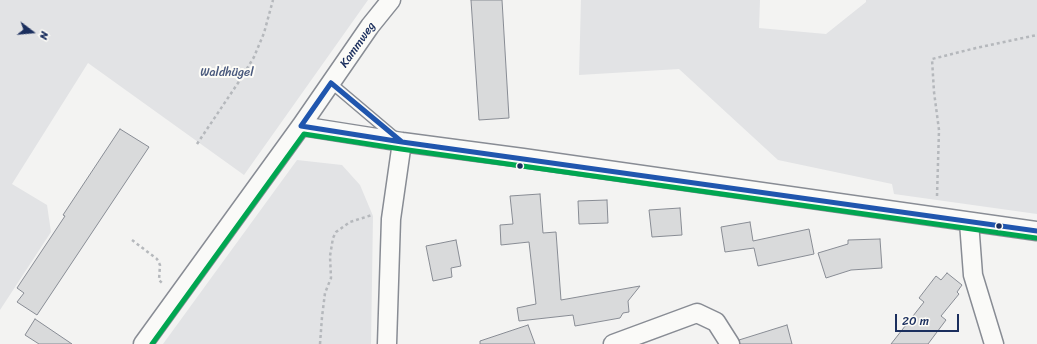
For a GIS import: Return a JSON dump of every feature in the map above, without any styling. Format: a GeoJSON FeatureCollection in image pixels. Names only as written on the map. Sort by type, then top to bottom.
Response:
{"type":"FeatureCollection","features":[{"type":"Feature","properties":{"kind":"street","name":"Kammweg"},"geometry":{"type":"LineString","coordinates":[[143,344],[301,126],[370,26],[391,0]]}},
{"type":"Feature","properties":{"kind":"street"},"geometry":{"type":"LineString","coordinates":[[301,126],[402,142],[1037,231]]}},
{"type":"Feature","properties":{"kind":"street"},"geometry":{"type":"LineString","coordinates":[[387,344],[392,210],[402,142]]}},
{"type":"Feature","properties":{"kind":"street"},"geometry":{"type":"LineString","coordinates":[[969,222],[973,275],[994,344]]}},
{"type":"Feature","properties":{"kind":"street"},"geometry":{"type":"LineString","coordinates":[[612,344],[698,313],[716,322],[730,344]]}},
{"type":"Feature","properties":{"kind":"lane"},"geometry":{"type":"LineString","coordinates":[[331,83],[402,142]]}},
{"type":"Feature","properties":{"kind":"path"},"geometry":{"type":"LineString","coordinates":[[197,144],[254,57],[264,34],[273,0]]}},
{"type":"Feature","properties":{"kind":"path"},"geometry":{"type":"LineString","coordinates":[[936,217],[939,170],[939,130],[934,92],[932,59],[1037,34]]}},
{"type":"Feature","properties":{"kind":"path"},"geometry":{"type":"LineString","coordinates":[[320,344],[325,292],[331,278],[330,256],[333,238],[336,232],[350,222],[392,210]]}},
{"type":"Feature","properties":{"kind":"path"},"geometry":{"type":"LineString","coordinates":[[132,240],[157,259],[160,265],[159,280],[164,284]]}},
{"type":"Feature","properties":{"kind":"green space","name":"Waldhügel"},"geometry":{"type":"Polygon","coordinates":[[[0,0],[368,0],[244,175],[88,63],[12,184],[47,205],[51,232],[0,310],[0,0]]]}},
{"type":"Feature","properties":{"kind":"green space"},"geometry":{"type":"Polygon","coordinates":[[[581,0],[760,0],[759,28],[826,34],[866,2],[866,0],[1037,0],[1037,214],[894,194],[892,184],[778,160],[679,69],[579,75],[581,0]]]}},
{"type":"Feature","properties":{"kind":"green space"},"geometry":{"type":"Polygon","coordinates":[[[297,160],[342,165],[360,185],[373,216],[371,344],[163,344],[297,160]]]}},
{"type":"Feature","properties":{"kind":"building"},"geometry":{"type":"Polygon","coordinates":[[[471,0],[502,0],[509,118],[479,120],[471,0]]]}},
{"type":"Feature","properties":{"kind":"building"},"geometry":{"type":"Polygon","coordinates":[[[120,129],[149,147],[37,315],[17,302],[24,293],[17,288],[120,129]]]}},
{"type":"Feature","properties":{"kind":"building"},"geometry":{"type":"Polygon","coordinates":[[[540,194],[543,233],[556,232],[561,300],[640,286],[628,301],[629,312],[623,313],[620,318],[575,326],[573,315],[519,321],[517,308],[536,304],[529,242],[501,245],[500,225],[513,224],[510,196],[540,194]]]}},
{"type":"Feature","properties":{"kind":"building"},"geometry":{"type":"Polygon","coordinates":[[[607,200],[608,223],[579,224],[578,201],[607,200]]]}},
{"type":"Feature","properties":{"kind":"building"},"geometry":{"type":"Polygon","coordinates":[[[680,208],[682,235],[652,237],[649,210],[680,208]]]}},
{"type":"Feature","properties":{"kind":"building"},"geometry":{"type":"Polygon","coordinates":[[[750,222],[753,241],[809,229],[814,254],[758,266],[754,248],[725,252],[721,227],[750,222]]]}},
{"type":"Feature","properties":{"kind":"building"},"geometry":{"type":"Polygon","coordinates":[[[880,239],[882,268],[851,270],[826,278],[818,253],[848,244],[848,240],[880,239]]]}},
{"type":"Feature","properties":{"kind":"building"},"geometry":{"type":"Polygon","coordinates":[[[456,240],[461,266],[451,268],[452,277],[433,281],[426,246],[456,240]]]}},
{"type":"Feature","properties":{"kind":"building"},"geometry":{"type":"Polygon","coordinates":[[[947,273],[962,285],[957,292],[959,294],[941,316],[946,320],[928,344],[891,344],[924,302],[919,298],[936,276],[941,280],[947,273]]]}},
{"type":"Feature","properties":{"kind":"building"},"geometry":{"type":"Polygon","coordinates":[[[35,319],[72,344],[39,344],[25,335],[35,319]]]}},
{"type":"Feature","properties":{"kind":"building"},"geometry":{"type":"Polygon","coordinates":[[[528,325],[535,344],[480,344],[480,341],[528,325]]]}},
{"type":"Feature","properties":{"kind":"building"},"geometry":{"type":"Polygon","coordinates":[[[787,325],[792,344],[740,344],[739,340],[787,325]]]}},
{"type":"Feature","properties":{"kind":"transit line"},"geometry":{"type":"LineString","coordinates":[[331,83],[402,142],[301,126],[331,83]]}},
{"type":"Feature","properties":{"kind":"transit line"},"geometry":{"type":"LineString","coordinates":[[152,344],[304,134],[401,149],[1036,238]]}},
{"type":"Feature","properties":{"kind":"transit line"},"geometry":{"type":"LineString","coordinates":[[402,142],[1037,231]]}}]}
